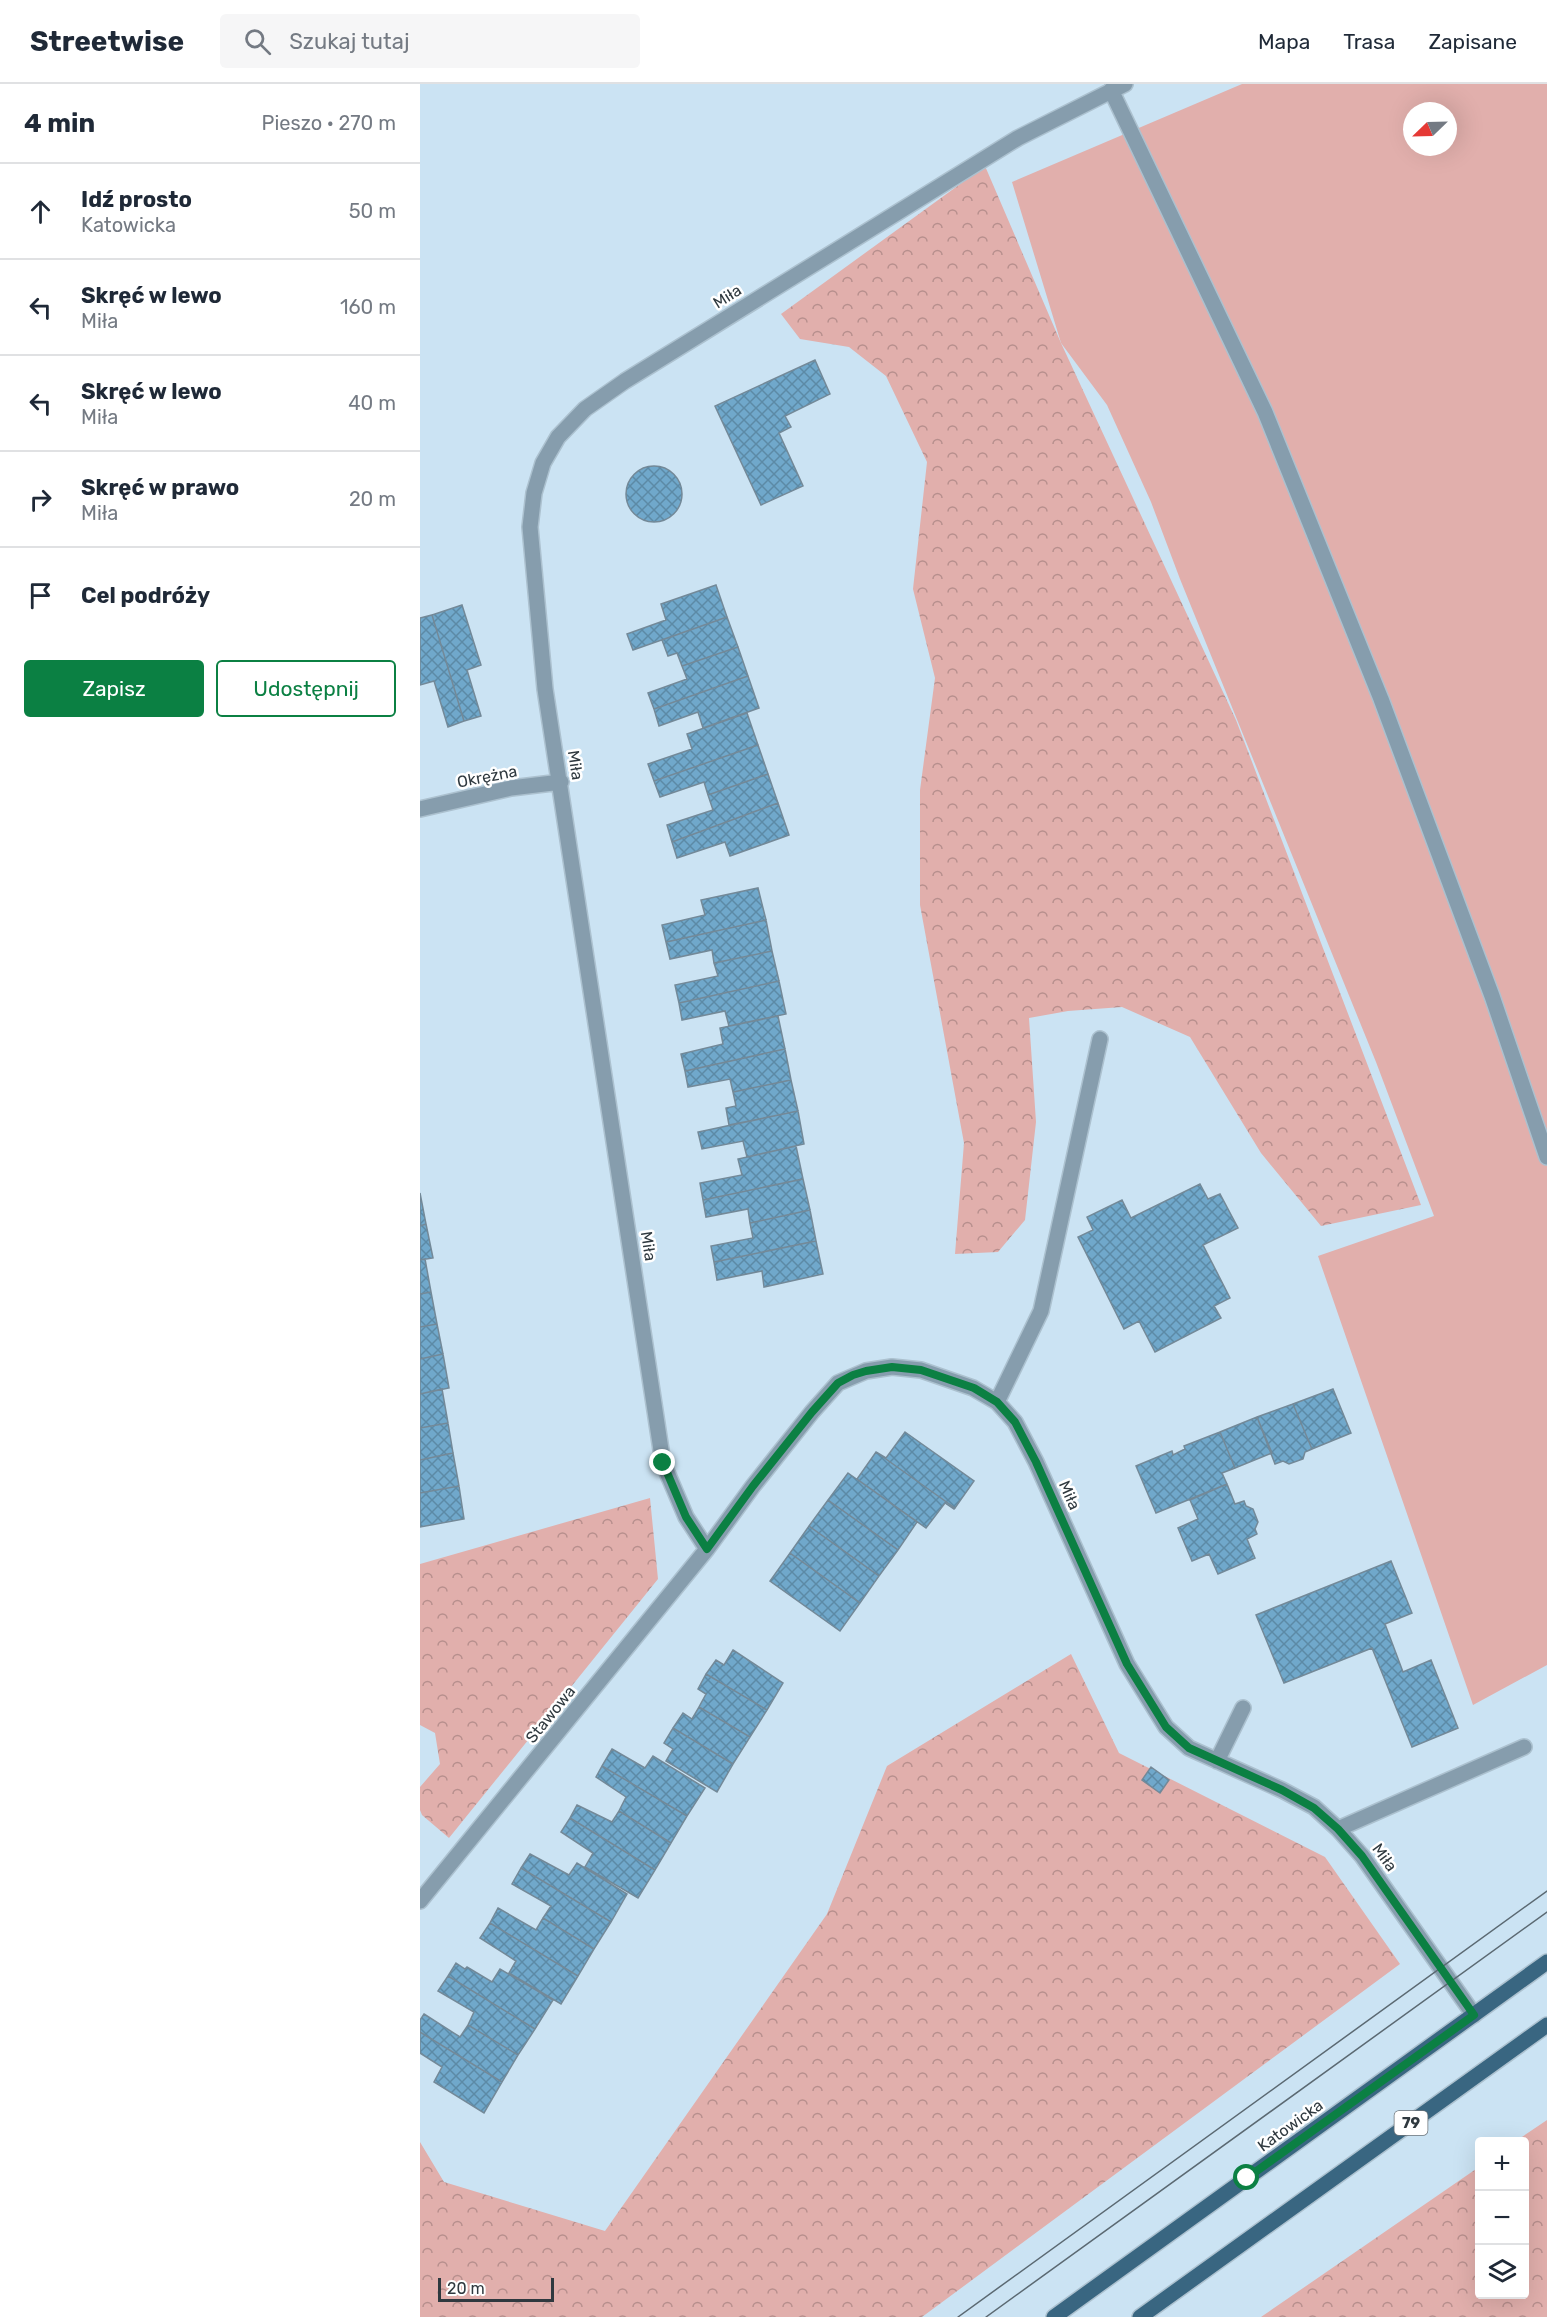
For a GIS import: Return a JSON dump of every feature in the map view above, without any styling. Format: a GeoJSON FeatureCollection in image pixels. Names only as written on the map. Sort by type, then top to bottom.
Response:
{"type":"FeatureCollection","features":[{"type":"Feature","properties":{"kind":"main road","name":"Katowicka"},"geometry":{"type":"LineString","coordinates":[[1054,2317],[1547,1962]]}},
{"type":"Feature","properties":{"kind":"main road","name":"79"},"geometry":{"type":"LineString","coordinates":[[1140,2317],[1547,2025]]}},
{"type":"Feature","properties":{"kind":"street","name":"Miła"},"geometry":{"type":"LineString","coordinates":[[1118,87],[1018,138],[625,381],[585,409],[558,437],[543,463],[534,493],[530,526],[545,689],[561,782],[663,1463],[686,1517],[707,1549],[753,1486],[812,1412],[838,1383],[853,1375],[892,1367],[921,1370],[974,1388],[997,1402],[1015,1422],[1036,1462],[1133,1673],[1166,1727],[1189,1748],[1314,1808],[1338,1829],[1362,1856],[1474,2015]]}},
{"type":"Feature","properties":{"kind":"street"},"geometry":{"type":"LineString","coordinates":[[1118,87],[1265,411],[1385,710],[1492,996],[1547,1157]]}},
{"type":"Feature","properties":{"kind":"street","name":"Okrężna"},"geometry":{"type":"LineString","coordinates":[[420,809],[511,788],[561,782]]}},
{"type":"Feature","properties":{"kind":"street"},"geometry":{"type":"LineString","coordinates":[[997,1402],[1041,1311],[1100,1039]]}},
{"type":"Feature","properties":{"kind":"street","name":"Stawowa"},"geometry":{"type":"LineString","coordinates":[[420,1902],[707,1549]]}},
{"type":"Feature","properties":{"kind":"street"},"geometry":{"type":"LineString","coordinates":[[1217,1761],[1243,1708]]}},
{"type":"Feature","properties":{"kind":"street"},"geometry":{"type":"LineString","coordinates":[[1338,1829],[1524,1747]]}},
{"type":"Feature","properties":{"kind":"green space"},"geometry":{"type":"Polygon","coordinates":[[[1242,84],[1547,84],[1547,1665],[1473,1705],[1318,1256],[1434,1216],[1376,1062],[1151,502],[1107,405],[1061,343],[1012,182],[1242,84]]]}},
{"type":"Feature","properties":{"kind":"green space"},"geometry":{"type":"Polygon","coordinates":[[[985,166],[1061,343],[1236,720],[1421,1205],[1321,1226],[1261,1153],[1190,1037],[1122,1007],[1068,1011],[1029,1018],[1036,1122],[1025,1220],[998,1252],[955,1254],[964,1143],[920,905],[920,790],[935,678],[913,589],[927,462],[886,376],[849,347],[800,339],[781,314],[985,166]]]}},
{"type":"Feature","properties":{"kind":"green space"},"geometry":{"type":"Polygon","coordinates":[[[650,1498],[658,1579],[449,1838],[422,1815],[420,1810],[420,1787],[440,1764],[435,1733],[420,1725],[420,1564],[650,1498]]]}},
{"type":"Feature","properties":{"kind":"green space"},"geometry":{"type":"Polygon","coordinates":[[[1071,1654],[1119,1753],[1325,1857],[1400,1964],[922,2317],[420,2317],[420,2142],[444,2182],[605,2231],[827,1914],[887,1766],[1071,1654]]]}},
{"type":"Feature","properties":{"kind":"green space"},"geometry":{"type":"Polygon","coordinates":[[[1547,2120],[1547,2317],[1261,2317],[1475,2170],[1475,2299],[1529,2299],[1529,2137],[1522,2137],[1547,2120]]]}},
{"type":"Feature","properties":{"kind":"building"},"geometry":{"type":"Polygon","coordinates":[[[815,360],[830,394],[785,416],[791,427],[779,433],[803,486],[761,505],[715,406],[815,360]]]}},
{"type":"Feature","properties":{"kind":"building"},"geometry":{"type":"Polygon","coordinates":[[[648,466],[660,466],[670,470],[678,478],[682,494],[678,510],[670,518],[660,522],[648,522],[638,518],[630,510],[626,500],[626,488],[630,478],[638,470],[648,466]]]}},
{"type":"Feature","properties":{"kind":"building"},"geometry":{"type":"Polygon","coordinates":[[[716,585],[727,617],[633,650],[627,634],[666,620],[661,604],[716,585]]]}},
{"type":"Feature","properties":{"kind":"building"},"geometry":{"type":"Polygon","coordinates":[[[462,605],[481,665],[467,670],[481,716],[464,721],[432,615],[462,605]]]}},
{"type":"Feature","properties":{"kind":"building"},"geometry":{"type":"Polygon","coordinates":[[[432,615],[464,721],[448,727],[434,681],[420,685],[420,618],[432,615]]]}},
{"type":"Feature","properties":{"kind":"building"},"geometry":{"type":"Polygon","coordinates":[[[727,617],[738,647],[682,666],[677,653],[668,656],[662,640],[727,617]]]}},
{"type":"Feature","properties":{"kind":"building"},"geometry":{"type":"Polygon","coordinates":[[[738,647],[748,676],[654,709],[648,693],[687,679],[682,666],[738,647]]]}},
{"type":"Feature","properties":{"kind":"building"},"geometry":{"type":"Polygon","coordinates":[[[748,676],[759,708],[703,728],[698,712],[659,726],[654,709],[748,676]]]}},
{"type":"Feature","properties":{"kind":"building"},"geometry":{"type":"Polygon","coordinates":[[[747,713],[758,745],[654,781],[648,764],[692,749],[687,734],[747,713]]]}},
{"type":"Feature","properties":{"kind":"building"},"geometry":{"type":"Polygon","coordinates":[[[758,745],[768,774],[708,795],[704,782],[660,797],[654,781],[758,745]]]}},
{"type":"Feature","properties":{"kind":"building"},"geometry":{"type":"Polygon","coordinates":[[[768,774],[778,803],[672,842],[667,825],[713,810],[708,795],[768,774]]]}},
{"type":"Feature","properties":{"kind":"building"},"geometry":{"type":"Polygon","coordinates":[[[778,803],[789,835],[730,856],[725,842],[677,858],[672,842],[778,803]]]}},
{"type":"Feature","properties":{"kind":"building"},"geometry":{"type":"Polygon","coordinates":[[[758,888],[766,920],[666,942],[662,925],[705,915],[701,900],[758,888]]]}},
{"type":"Feature","properties":{"kind":"building"},"geometry":{"type":"Polygon","coordinates":[[[766,920],[772,951],[714,963],[712,950],[670,959],[666,942],[766,920]]]}},
{"type":"Feature","properties":{"kind":"building"},"geometry":{"type":"Polygon","coordinates":[[[772,951],[779,981],[679,1003],[675,985],[718,976],[714,963],[772,951]]]}},
{"type":"Feature","properties":{"kind":"building"},"geometry":{"type":"Polygon","coordinates":[[[779,981],[786,1014],[729,1026],[725,1011],[682,1020],[679,1003],[779,981]]]}},
{"type":"Feature","properties":{"kind":"building"},"geometry":{"type":"Polygon","coordinates":[[[778,1016],[785,1049],[685,1071],[681,1054],[723,1044],[720,1028],[778,1016]]]}},
{"type":"Feature","properties":{"kind":"building"},"geometry":{"type":"Polygon","coordinates":[[[785,1049],[791,1080],[733,1092],[730,1079],[688,1087],[685,1071],[785,1049]]]}},
{"type":"Feature","properties":{"kind":"building"},"geometry":{"type":"Polygon","coordinates":[[[791,1080],[798,1111],[729,1125],[726,1108],[736,1106],[733,1092],[791,1080]]]}},
{"type":"Feature","properties":{"kind":"building"},"geometry":{"type":"Polygon","coordinates":[[[798,1111],[804,1144],[747,1157],[743,1141],[702,1149],[698,1132],[798,1111]]]}},
{"type":"Feature","properties":{"kind":"building"},"geometry":{"type":"Polygon","coordinates":[[[796,1146],[803,1179],[703,1200],[700,1183],[742,1175],[738,1159],[796,1146]]]}},
{"type":"Feature","properties":{"kind":"building"},"geometry":{"type":"Polygon","coordinates":[[[803,1179],[810,1210],[750,1223],[748,1209],[706,1217],[703,1200],[803,1179]]]}},
{"type":"Feature","properties":{"kind":"building"},"geometry":{"type":"Polygon","coordinates":[[[1200,1184],[1208,1199],[1220,1194],[1238,1228],[1203,1245],[1230,1298],[1214,1306],[1221,1318],[1155,1352],[1139,1321],[1124,1329],[1078,1237],[1093,1230],[1087,1217],[1122,1200],[1131,1218],[1200,1184]]]}},
{"type":"Feature","properties":{"kind":"building"},"geometry":{"type":"Polygon","coordinates":[[[420,1193],[426,1224],[420,1226],[420,1193]]]}},
{"type":"Feature","properties":{"kind":"building"},"geometry":{"type":"Polygon","coordinates":[[[810,1210],[816,1241],[714,1262],[711,1246],[753,1238],[750,1223],[810,1210]]]}},
{"type":"Feature","properties":{"kind":"building"},"geometry":{"type":"Polygon","coordinates":[[[426,1224],[433,1258],[420,1260],[420,1226],[426,1224]]]}},
{"type":"Feature","properties":{"kind":"building"},"geometry":{"type":"Polygon","coordinates":[[[816,1241],[823,1274],[764,1287],[762,1271],[717,1280],[714,1262],[816,1241]]]}},
{"type":"Feature","properties":{"kind":"building"},"geometry":{"type":"Polygon","coordinates":[[[425,1259],[431,1292],[420,1294],[420,1260],[425,1259]]]}},
{"type":"Feature","properties":{"kind":"building"},"geometry":{"type":"Polygon","coordinates":[[[431,1292],[437,1324],[420,1327],[420,1294],[431,1292]]]}},
{"type":"Feature","properties":{"kind":"building"},"geometry":{"type":"Polygon","coordinates":[[[437,1324],[443,1354],[420,1359],[420,1327],[437,1324]]]}},
{"type":"Feature","properties":{"kind":"building"},"geometry":{"type":"Polygon","coordinates":[[[443,1354],[449,1388],[420,1394],[420,1359],[443,1354]]]}},
{"type":"Feature","properties":{"kind":"building"},"geometry":{"type":"Polygon","coordinates":[[[442,1389],[448,1423],[420,1428],[420,1394],[442,1389]]]}},
{"type":"Feature","properties":{"kind":"building"},"geometry":{"type":"Polygon","coordinates":[[[1333,1389],[1351,1433],[1312,1449],[1293,1404],[1333,1389]]]}},
{"type":"Feature","properties":{"kind":"building"},"geometry":{"type":"Polygon","coordinates":[[[1293,1404],[1312,1449],[1305,1452],[1303,1459],[1289,1464],[1283,1461],[1275,1464],[1257,1417],[1293,1404]]]}},
{"type":"Feature","properties":{"kind":"building"},"geometry":{"type":"Polygon","coordinates":[[[1257,1417],[1272,1453],[1235,1468],[1220,1432],[1257,1417]]]}},
{"type":"Feature","properties":{"kind":"building"},"geometry":{"type":"Polygon","coordinates":[[[448,1423],[453,1453],[420,1460],[420,1428],[448,1423]]]}},
{"type":"Feature","properties":{"kind":"building"},"geometry":{"type":"Polygon","coordinates":[[[905,1432],[974,1481],[955,1508],[876,1452],[886,1458],[905,1432]]]}},
{"type":"Feature","properties":{"kind":"building"},"geometry":{"type":"Polygon","coordinates":[[[1220,1432],[1235,1468],[1222,1473],[1227,1484],[1156,1513],[1136,1466],[1172,1451],[1173,1455],[1185,1449],[1184,1446],[1220,1432]]]}},
{"type":"Feature","properties":{"kind":"building"},"geometry":{"type":"Polygon","coordinates":[[[876,1452],[955,1508],[945,1503],[926,1528],[857,1479],[876,1452]]]}},
{"type":"Feature","properties":{"kind":"building"},"geometry":{"type":"Polygon","coordinates":[[[453,1453],[459,1486],[420,1493],[420,1460],[453,1453]]]}},
{"type":"Feature","properties":{"kind":"building"},"geometry":{"type":"Polygon","coordinates":[[[848,1473],[917,1522],[898,1550],[828,1500],[848,1473]]]}},
{"type":"Feature","properties":{"kind":"building"},"geometry":{"type":"Polygon","coordinates":[[[1227,1484],[1235,1504],[1244,1501],[1246,1506],[1253,1509],[1258,1522],[1255,1529],[1257,1534],[1247,1539],[1255,1558],[1218,1574],[1209,1554],[1192,1561],[1178,1528],[1198,1519],[1190,1500],[1227,1484]]]}},
{"type":"Feature","properties":{"kind":"building"},"geometry":{"type":"Polygon","coordinates":[[[459,1486],[464,1519],[420,1527],[420,1493],[459,1486]]]}},
{"type":"Feature","properties":{"kind":"building"},"geometry":{"type":"Polygon","coordinates":[[[828,1500],[898,1550],[879,1576],[809,1526],[828,1500]]]}},
{"type":"Feature","properties":{"kind":"building"},"geometry":{"type":"Polygon","coordinates":[[[809,1526],[879,1576],[860,1603],[790,1553],[809,1526]]]}},
{"type":"Feature","properties":{"kind":"building"},"geometry":{"type":"Polygon","coordinates":[[[790,1553],[860,1603],[840,1631],[770,1581],[790,1553]]]}},
{"type":"Feature","properties":{"kind":"building"},"geometry":{"type":"Polygon","coordinates":[[[1391,1561],[1412,1613],[1385,1624],[1403,1672],[1431,1660],[1458,1728],[1412,1747],[1372,1648],[1284,1683],[1256,1615],[1391,1561]]]}},
{"type":"Feature","properties":{"kind":"building"},"geometry":{"type":"Polygon","coordinates":[[[733,1650],[783,1683],[767,1710],[706,1674],[716,1660],[724,1665],[733,1650]]]}},
{"type":"Feature","properties":{"kind":"building"},"geometry":{"type":"Polygon","coordinates":[[[706,1674],[767,1710],[750,1737],[699,1707],[706,1694],[698,1689],[706,1674]]]}},
{"type":"Feature","properties":{"kind":"building"},"geometry":{"type":"Polygon","coordinates":[[[699,1707],[750,1737],[733,1764],[673,1728],[683,1713],[692,1719],[699,1707]]]}},
{"type":"Feature","properties":{"kind":"building"},"geometry":{"type":"Polygon","coordinates":[[[673,1728],[733,1764],[717,1792],[666,1761],[673,1749],[664,1743],[673,1728]]]}},
{"type":"Feature","properties":{"kind":"building"},"geometry":{"type":"Polygon","coordinates":[[[612,1749],[645,1768],[653,1756],[705,1788],[687,1816],[602,1766],[612,1749]]]}},
{"type":"Feature","properties":{"kind":"building"},"geometry":{"type":"Polygon","coordinates":[[[602,1766],[687,1816],[671,1843],[619,1811],[626,1797],[596,1777],[602,1766]]]}},
{"type":"Feature","properties":{"kind":"building"},"geometry":{"type":"Polygon","coordinates":[[[1151,1767],[1169,1780],[1160,1793],[1142,1780],[1151,1767]]]}},
{"type":"Feature","properties":{"kind":"building"},"geometry":{"type":"Polygon","coordinates":[[[577,1805],[612,1822],[619,1811],[671,1843],[655,1870],[570,1818],[577,1805]]]}},
{"type":"Feature","properties":{"kind":"building"},"geometry":{"type":"Polygon","coordinates":[[[570,1818],[655,1870],[638,1898],[585,1867],[593,1853],[561,1832],[570,1818]]]}},
{"type":"Feature","properties":{"kind":"building"},"geometry":{"type":"Polygon","coordinates":[[[530,1854],[569,1875],[577,1863],[627,1894],[611,1922],[521,1868],[530,1854]]]}},
{"type":"Feature","properties":{"kind":"building"},"geometry":{"type":"Polygon","coordinates":[[[521,1868],[611,1922],[594,1949],[543,1918],[551,1906],[512,1884],[521,1868]]]}},
{"type":"Feature","properties":{"kind":"building"},"geometry":{"type":"Polygon","coordinates":[[[498,1908],[536,1930],[543,1918],[594,1949],[578,1976],[490,1923],[498,1908]]]}},
{"type":"Feature","properties":{"kind":"building"},"geometry":{"type":"Polygon","coordinates":[[[490,1923],[578,1976],[561,2004],[509,1973],[516,1961],[480,1938],[490,1923]]]}},
{"type":"Feature","properties":{"kind":"building"},"geometry":{"type":"Polygon","coordinates":[[[456,1963],[492,1982],[500,1969],[553,2000],[535,2029],[448,1976],[456,1963]]]}},
{"type":"Feature","properties":{"kind":"building"},"geometry":{"type":"Polygon","coordinates":[[[448,1976],[535,2029],[518,2055],[468,2025],[474,2012],[438,1991],[448,1976]]]}},
{"type":"Feature","properties":{"kind":"building"},"geometry":{"type":"Polygon","coordinates":[[[424,2014],[460,2037],[468,2025],[518,2055],[502,2082],[420,2032],[420,2020],[424,2014]]]}},
{"type":"Feature","properties":{"kind":"building"},"geometry":{"type":"Polygon","coordinates":[[[420,2032],[502,2082],[484,2113],[434,2082],[442,2067],[420,2053],[420,2032]]]}},
{"type":"Feature","properties":{"kind":"tram line"},"geometry":{"type":"LineString","coordinates":[[958,2317],[1547,1891]]}},
{"type":"Feature","properties":{"kind":"tram line"},"geometry":{"type":"LineString","coordinates":[[986,2317],[1547,1912]]}},
{"type":"Feature","properties":{"kind":"route"},"geometry":{"type":"LineString","coordinates":[[663,1463],[686,1517],[707,1549],[753,1486],[812,1412],[838,1383],[853,1375],[892,1367],[921,1370],[974,1388],[997,1402],[1015,1422],[1036,1462],[1127,1664],[1166,1727],[1189,1748],[1282,1790],[1314,1808],[1338,1829],[1362,1856],[1474,2015],[1247,2178]]}}]}
